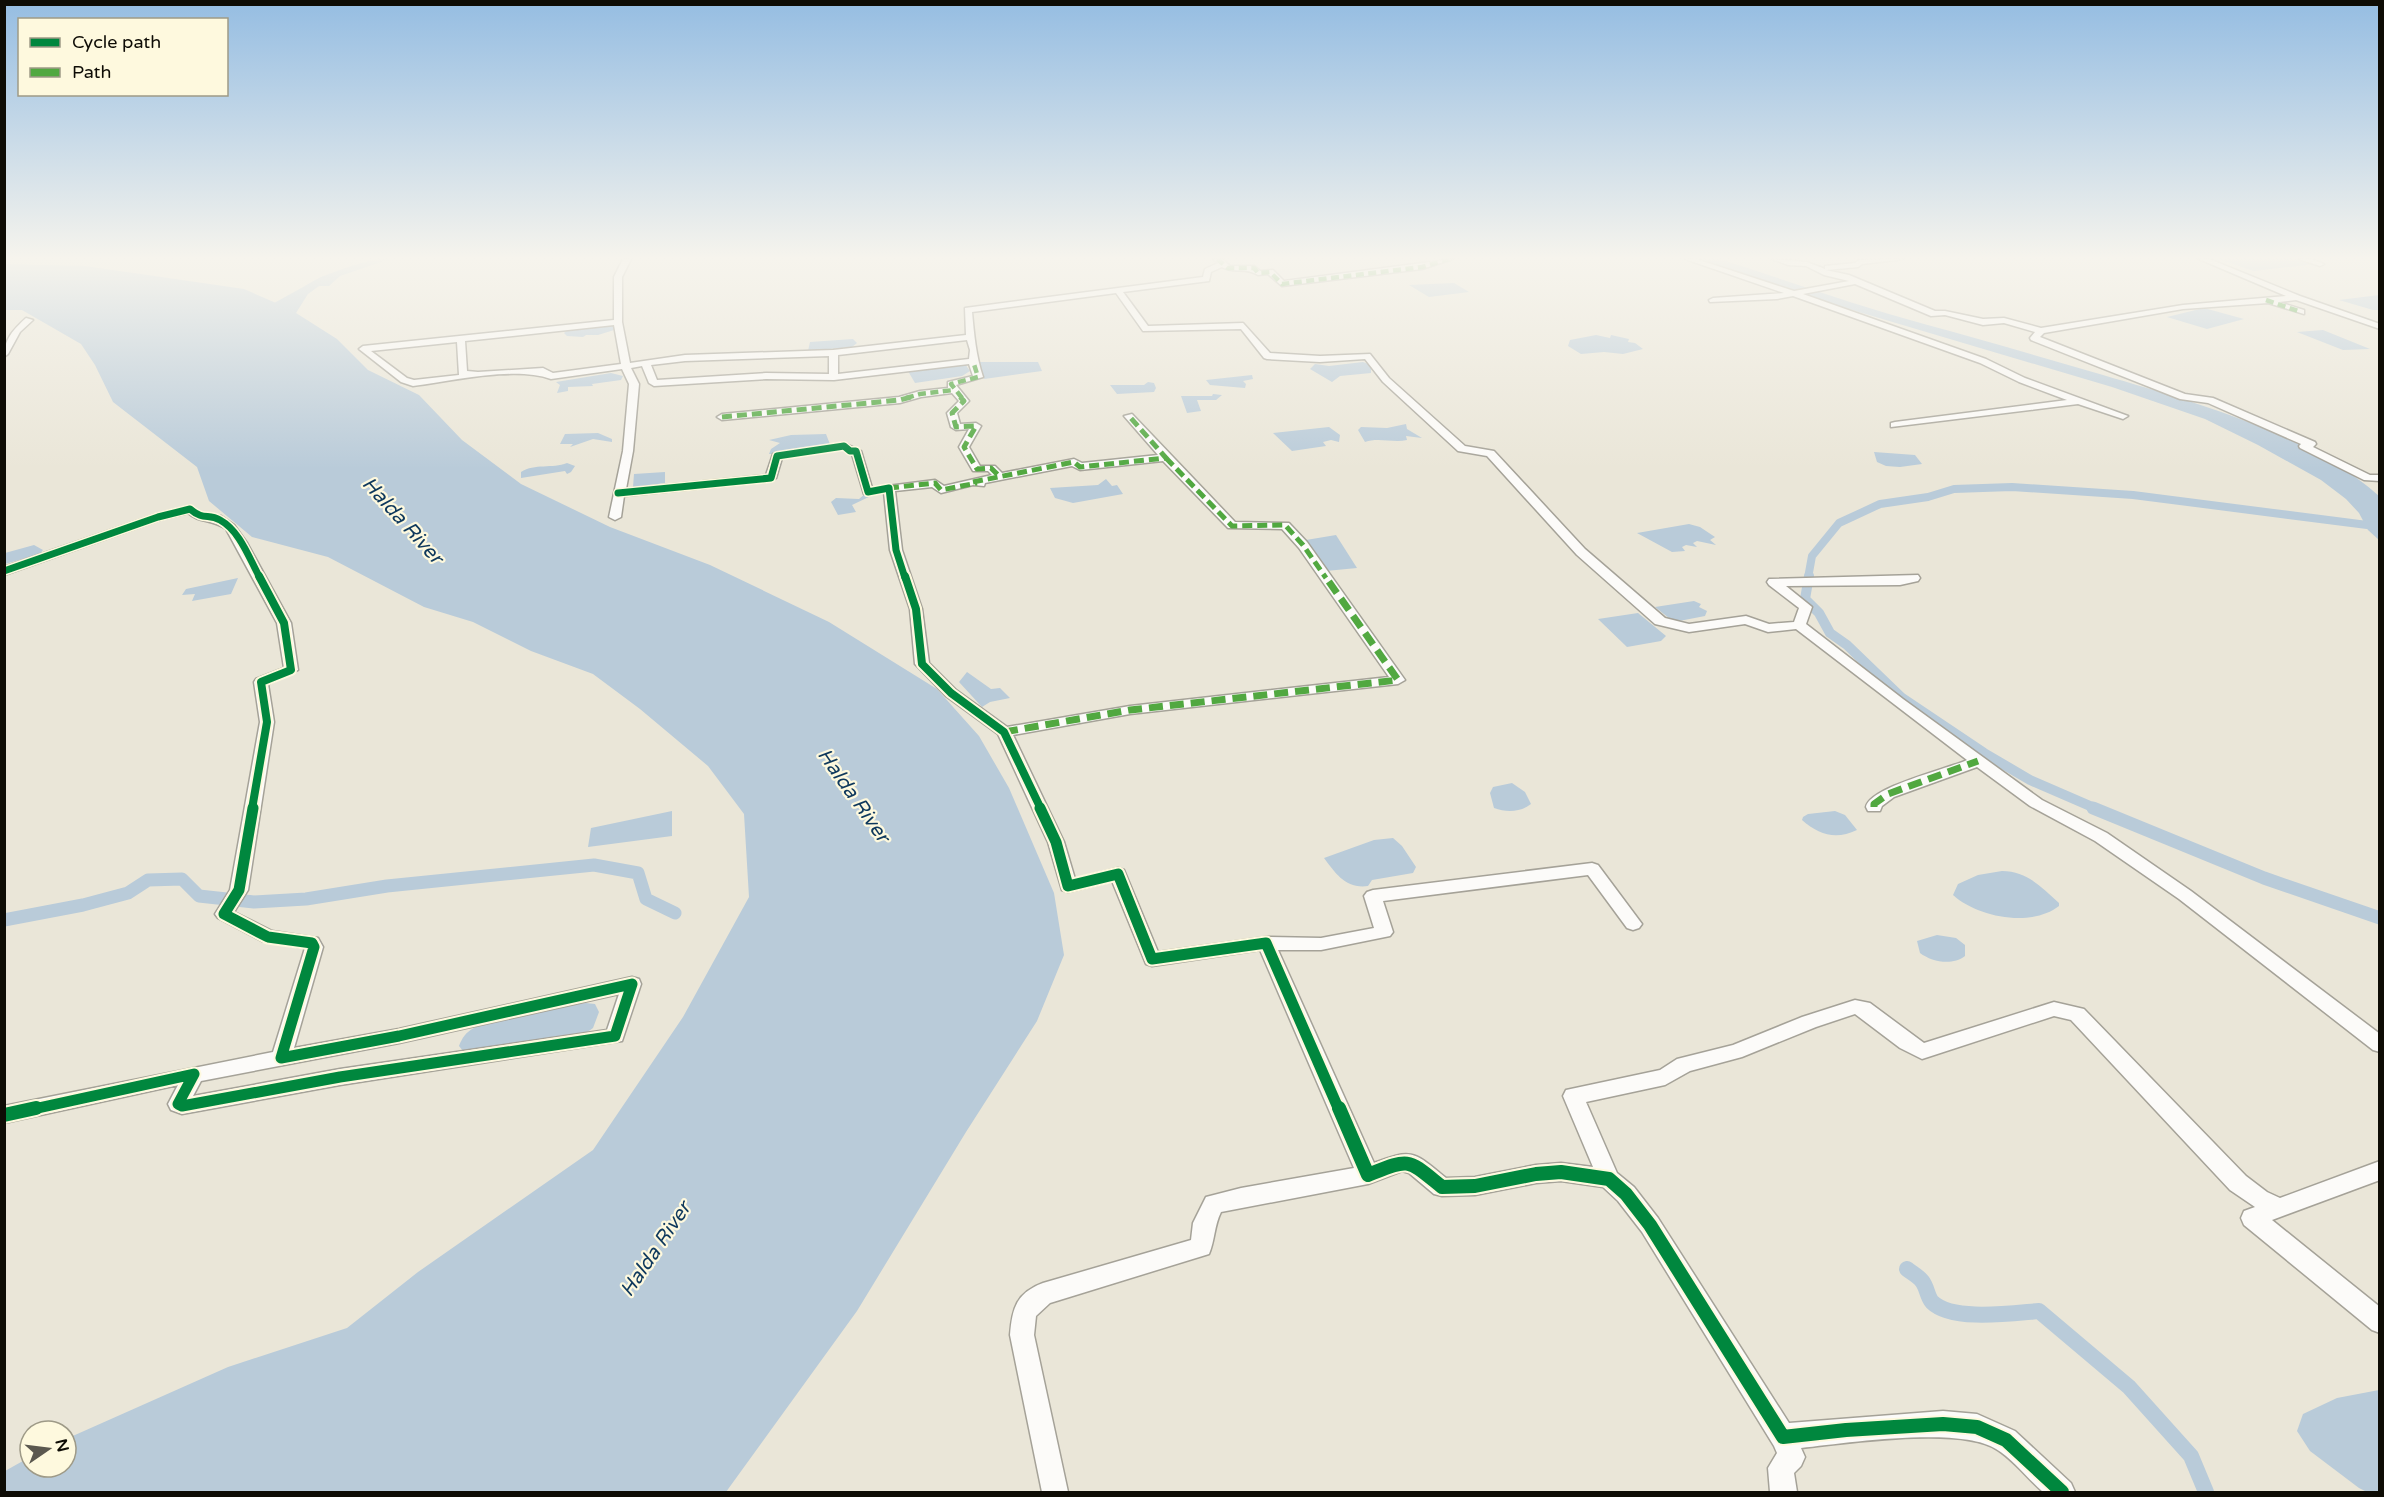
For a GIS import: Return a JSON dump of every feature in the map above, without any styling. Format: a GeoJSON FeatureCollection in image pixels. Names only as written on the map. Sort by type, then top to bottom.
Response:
{"type":"FeatureCollection","features":[{"type":"Feature","properties":{"kind":"street"},"geometry":{"type":"LineString","coordinates":[[4,354],[19,329]]}},
{"type":"Feature","properties":{"kind":"street"},"geometry":{"type":"LineString","coordinates":[[555,329],[363,349],[404,380],[413,383],[485,374],[543,371],[551,376],[707,356],[832,353],[969,337]]}},
{"type":"Feature","properties":{"kind":"street"},"geometry":{"type":"LineString","coordinates":[[615,517],[628,452],[630,397],[634,384],[627,366],[619,329]]}},
{"type":"Feature","properties":{"kind":"street"},"geometry":{"type":"LineString","coordinates":[[969,329],[974,350],[973,361],[978,377],[951,384],[964,401],[952,413],[956,427],[976,426],[964,447],[977,469],[991,468],[1000,477]]}},
{"type":"Feature","properties":{"kind":"street"},"geometry":{"type":"LineString","coordinates":[[1245,329],[1267,356],[1320,359],[1367,357],[1386,380],[1461,449],[1490,453],[1581,552],[1660,621],[1689,628],[1746,620],[1768,628],[1799,625],[2036,803],[2101,837],[2185,896],[2379,1045]]}},
{"type":"Feature","properties":{"kind":"street"},"geometry":{"type":"LineString","coordinates":[[1889,329],[1983,361],[2022,380],[2123,417]]}},
{"type":"Feature","properties":{"kind":"street"},"geometry":{"type":"LineString","coordinates":[[2034,329],[2041,331],[2054,329]]}},
{"type":"Feature","properties":{"kind":"street"},"geometry":{"type":"LineString","coordinates":[[2041,331],[2034,338],[2183,398],[2210,400],[2311,444],[2304,446],[2368,478],[2379,478]]}},
{"type":"Feature","properties":{"kind":"street"},"geometry":{"type":"LineString","coordinates":[[461,339],[461,352],[465,363],[462,373],[485,374]]}},
{"type":"Feature","properties":{"kind":"street"},"geometry":{"type":"LineString","coordinates":[[832,353],[834,377]]}},
{"type":"Feature","properties":{"kind":"street"},"geometry":{"type":"LineString","coordinates":[[646,364],[654,383],[766,376],[834,377],[973,361]]}},
{"type":"Feature","properties":{"kind":"street"},"geometry":{"type":"LineString","coordinates":[[722,417],[900,400],[920,394],[954,390]]}},
{"type":"Feature","properties":{"kind":"street"},"geometry":{"type":"LineString","coordinates":[[1896,425],[2079,401]]}},
{"type":"Feature","properties":{"kind":"street"},"geometry":{"type":"LineString","coordinates":[[1004,732],[1130,710],[1398,680],[1303,545],[1285,525],[1232,526],[1129,416]]}},
{"type":"Feature","properties":{"kind":"street"},"geometry":{"type":"LineString","coordinates":[[618,493],[771,478],[777,456],[844,446],[850,451],[856,451],[868,492],[935,483],[942,490],[1074,462],[1080,467],[1166,458]]}},
{"type":"Feature","properties":{"kind":"street"},"geometry":{"type":"LineString","coordinates":[[973,482],[988,486]]}},
{"type":"Feature","properties":{"kind":"street"},"geometry":{"type":"LineString","coordinates":[[889,488],[896,550],[916,609],[922,664],[951,693],[1004,732],[1056,842],[1068,886],[1118,874],[1152,959],[1266,944],[1321,944],[1384,932],[1373,896],[1592,869],[1634,924]]}},
{"type":"Feature","properties":{"kind":"street"},"geometry":{"type":"LineString","coordinates":[[4,571],[147,521],[190,509],[199,517],[217,518],[230,527],[253,563],[284,623],[291,670],[261,682],[267,722],[234,898],[224,914],[268,937],[312,943],[314,946],[281,1058]]}},
{"type":"Feature","properties":{"kind":"street"},"geometry":{"type":"LineString","coordinates":[[1799,625],[1806,607],[1773,582],[1900,581],[1914,578]]}},
{"type":"Feature","properties":{"kind":"street"},"geometry":{"type":"LineString","coordinates":[[1874,807],[1874,804],[1888,794],[1960,770],[1978,761]]}},
{"type":"Feature","properties":{"kind":"street"},"geometry":{"type":"LineString","coordinates":[[1266,944],[1368,1175]]}},
{"type":"Feature","properties":{"kind":"street"},"geometry":{"type":"LineString","coordinates":[[4,1115],[194,1074],[399,1036],[632,984],[615,1036],[340,1077],[182,1106],[178,1104],[194,1074]]}},
{"type":"Feature","properties":{"kind":"street"},"geometry":{"type":"LineString","coordinates":[[1784,1492],[1781,1468],[1792,1457],[1791,1451],[1650,1224],[1626,1194],[1609,1179],[1573,1096],[1665,1077],[1684,1065],[1735,1052],[1855,1006],[1863,1008],[1907,1043],[1922,1051],[2054,1009],[2082,1018],[2238,1183],[2259,1199],[2278,1207]]}},
{"type":"Feature","properties":{"kind":"street"},"geometry":{"type":"LineString","coordinates":[[1055,1492],[1022,1335],[1024,1311],[1043,1294],[1201,1247],[1204,1223],[1214,1204],[1241,1197],[1368,1175],[1401,1162],[1415,1165],[1442,1187],[1475,1186],[1536,1174],[1561,1172],[1609,1179]]}},
{"type":"Feature","properties":{"kind":"street"},"geometry":{"type":"LineString","coordinates":[[2379,1170],[2252,1218],[2379,1322]]}},
{"type":"Feature","properties":{"kind":"street"},"geometry":{"type":"LineString","coordinates":[[1783,1437],[1943,1424],[1969,1425],[2006,1440],[2061,1492]]}},
{"type":"Feature","properties":{"kind":"water","name":"Halda River"},"geometry":{"type":"Polygon","coordinates":[[[55,329],[321,329],[337,339],[368,370],[419,395],[462,440],[521,484],[610,527],[710,565],[829,622],[937,689],[979,736],[1009,788],[1054,893],[1064,955],[1037,1021],[857,1311],[726,1492],[5,1492],[5,1471],[18,1464],[18,1479],[78,1479],[78,1434],[228,1367],[347,1328],[418,1272],[593,1150],[683,1017],[749,897],[744,814],[708,766],[640,709],[593,674],[531,651],[473,622],[424,607],[328,557],[252,537],[209,501],[197,467],[113,402],[95,365],[81,344],[55,329]]]}},
{"type":"Feature","properties":{"kind":"water"},"geometry":{"type":"Polygon","coordinates":[[[569,329],[614,330],[583,337],[567,336],[564,333],[569,329]]]}},
{"type":"Feature","properties":{"kind":"water"},"geometry":{"type":"Polygon","coordinates":[[[1916,329],[1942,329],[2137,385],[2211,408],[2285,437],[2351,474],[2379,496],[2379,540],[2368,530],[2359,513],[2346,499],[2321,480],[2205,419],[2112,387],[1916,329]]]}},
{"type":"Feature","properties":{"kind":"water"},"geometry":{"type":"Polygon","coordinates":[[[2323,330],[2370,349],[2343,350],[2297,332],[2323,330]]]}},
{"type":"Feature","properties":{"kind":"water"},"geometry":{"type":"Polygon","coordinates":[[[1596,335],[1610,338],[1611,335],[1629,339],[1628,342],[1635,343],[1643,349],[1623,354],[1604,352],[1581,354],[1568,346],[1570,340],[1596,335]]]}},
{"type":"Feature","properties":{"kind":"water"},"geometry":{"type":"Polygon","coordinates":[[[853,339],[857,343],[852,347],[808,351],[810,342],[853,339]]]}},
{"type":"Feature","properties":{"kind":"water"},"geometry":{"type":"Polygon","coordinates":[[[979,362],[1038,362],[1042,371],[984,379],[979,362]]]}},
{"type":"Feature","properties":{"kind":"water"},"geometry":{"type":"Polygon","coordinates":[[[1363,362],[1371,365],[1371,373],[1340,376],[1332,382],[1310,369],[1315,364],[1329,366],[1363,362]]]}},
{"type":"Feature","properties":{"kind":"water"},"geometry":{"type":"Polygon","coordinates":[[[965,364],[970,371],[962,376],[915,383],[908,371],[965,364]]]}},
{"type":"Feature","properties":{"kind":"water"},"geometry":{"type":"Polygon","coordinates":[[[611,373],[623,376],[621,380],[592,384],[593,386],[568,387],[568,391],[557,393],[560,385],[556,382],[611,373]]]}},
{"type":"Feature","properties":{"kind":"water"},"geometry":{"type":"Polygon","coordinates":[[[1252,375],[1253,379],[1243,381],[1246,384],[1245,388],[1210,385],[1206,380],[1252,375]]]}},
{"type":"Feature","properties":{"kind":"water"},"geometry":{"type":"Polygon","coordinates":[[[1148,382],[1154,383],[1156,388],[1154,392],[1117,394],[1110,385],[1144,385],[1148,382]]]}},
{"type":"Feature","properties":{"kind":"water"},"geometry":{"type":"Polygon","coordinates":[[[1213,394],[1222,395],[1216,400],[1197,400],[1201,411],[1187,413],[1181,396],[1212,396],[1213,394]]]}},
{"type":"Feature","properties":{"kind":"water"},"geometry":{"type":"Polygon","coordinates":[[[1406,424],[1407,429],[1422,438],[1406,436],[1407,440],[1365,442],[1358,430],[1361,427],[1387,428],[1406,424]]]}},
{"type":"Feature","properties":{"kind":"water"},"geometry":{"type":"Polygon","coordinates":[[[1329,427],[1340,435],[1339,442],[1331,440],[1323,442],[1326,446],[1292,451],[1273,433],[1329,427]]]}},
{"type":"Feature","properties":{"kind":"water"},"geometry":{"type":"Polygon","coordinates":[[[598,433],[612,439],[612,442],[593,439],[570,447],[573,444],[560,444],[565,434],[598,433]]]}},
{"type":"Feature","properties":{"kind":"water"},"geometry":{"type":"Polygon","coordinates":[[[826,434],[831,447],[786,450],[779,454],[769,454],[771,449],[780,443],[769,440],[791,435],[826,434]]]}},
{"type":"Feature","properties":{"kind":"water"},"geometry":{"type":"Polygon","coordinates":[[[1874,452],[1915,455],[1922,464],[1886,466],[1877,462],[1874,452]]]}},
{"type":"Feature","properties":{"kind":"water"},"geometry":{"type":"Polygon","coordinates":[[[567,463],[575,466],[567,474],[565,471],[521,478],[521,472],[526,469],[567,463]]]}},
{"type":"Feature","properties":{"kind":"water"},"geometry":{"type":"Polygon","coordinates":[[[665,472],[665,483],[650,485],[649,488],[633,487],[634,474],[665,472]]]}},
{"type":"Feature","properties":{"kind":"water"},"geometry":{"type":"Polygon","coordinates":[[[1106,479],[1112,486],[1117,485],[1123,494],[1073,503],[1055,498],[1050,488],[1098,485],[1106,479]]]}},
{"type":"Feature","properties":{"kind":"water"},"geometry":{"type":"Polygon","coordinates":[[[865,494],[875,494],[852,505],[856,512],[838,515],[831,502],[836,498],[859,499],[865,494]]]}},
{"type":"Feature","properties":{"kind":"water"},"geometry":{"type":"Polygon","coordinates":[[[1689,524],[1700,527],[1715,537],[1710,540],[1716,545],[1697,541],[1693,543],[1697,547],[1686,545],[1682,547],[1685,551],[1672,552],[1637,533],[1689,524]]]}},
{"type":"Feature","properties":{"kind":"water"},"geometry":{"type":"Polygon","coordinates":[[[1336,535],[1357,568],[1326,571],[1306,540],[1336,535]]]}},
{"type":"Feature","properties":{"kind":"water"},"geometry":{"type":"Polygon","coordinates":[[[34,545],[43,550],[40,554],[5,564],[5,553],[34,545]]]}},
{"type":"Feature","properties":{"kind":"water"},"geometry":{"type":"Polygon","coordinates":[[[238,578],[231,594],[192,601],[195,594],[182,595],[186,589],[238,578]]]}},
{"type":"Feature","properties":{"kind":"water"},"geometry":{"type":"Polygon","coordinates":[[[1694,601],[1701,604],[1699,607],[1707,611],[1705,616],[1674,622],[1655,607],[1694,601]]]}},
{"type":"Feature","properties":{"kind":"water"},"geometry":{"type":"Polygon","coordinates":[[[1638,613],[1666,636],[1661,641],[1627,647],[1598,619],[1638,613]]]}},
{"type":"Feature","properties":{"kind":"water"},"geometry":{"type":"Polygon","coordinates":[[[967,672],[991,689],[1000,688],[1010,698],[990,702],[982,707],[959,682],[967,672]]]}},
{"type":"Feature","properties":{"kind":"water"},"geometry":{"type":"Polygon","coordinates":[[[1512,783],[1525,792],[1531,804],[1514,811],[1494,808],[1490,793],[1493,787],[1512,783]]]}},
{"type":"Feature","properties":{"kind":"water"},"geometry":{"type":"Polygon","coordinates":[[[672,811],[672,836],[588,847],[591,828],[672,811]]]}},
{"type":"Feature","properties":{"kind":"water"},"geometry":{"type":"Polygon","coordinates":[[[1835,811],[1845,815],[1857,830],[1842,835],[1828,834],[1802,820],[1808,814],[1835,811]]]}},
{"type":"Feature","properties":{"kind":"water"},"geometry":{"type":"Polygon","coordinates":[[[1393,838],[1402,846],[1416,867],[1413,873],[1372,880],[1368,886],[1354,885],[1342,879],[1324,858],[1374,840],[1393,838]]]}},
{"type":"Feature","properties":{"kind":"water"},"geometry":{"type":"Polygon","coordinates":[[[2002,871],[2019,874],[2033,881],[2059,903],[2059,906],[2034,917],[2005,917],[1976,909],[1953,895],[1958,884],[1978,875],[2002,871]]]}},
{"type":"Feature","properties":{"kind":"water"},"geometry":{"type":"Polygon","coordinates":[[[1937,935],[1956,938],[1965,945],[1965,956],[1954,961],[1942,962],[1920,953],[1917,941],[1937,935]]]}},
{"type":"Feature","properties":{"kind":"water"},"geometry":{"type":"Polygon","coordinates":[[[586,1003],[595,1004],[599,1012],[593,1028],[582,1036],[463,1051],[459,1046],[469,1031],[485,1023],[528,1012],[586,1003]]]}},
{"type":"Feature","properties":{"kind":"water"},"geometry":{"type":"Polygon","coordinates":[[[2379,1390],[2379,1492],[2367,1492],[2310,1451],[2297,1431],[2303,1414],[2337,1398],[2379,1390]]]}},
{"type":"Feature","properties":{"kind":"waterway"},"geometry":{"type":"LineString","coordinates":[[1808,578],[1812,556],[1839,523],[1880,504],[1928,497],[1954,489],[2012,487],[2133,495],[2375,526]]}},
{"type":"Feature","properties":{"kind":"waterway"},"geometry":{"type":"LineString","coordinates":[[1809,576],[1805,599],[1819,613],[1830,633],[1847,645],[1902,698],[1984,753],[2030,780],[2097,809]]}},
{"type":"Feature","properties":{"kind":"waterway"},"geometry":{"type":"LineString","coordinates":[[2093,808],[2264,878],[2380,918]]}},
{"type":"Feature","properties":{"kind":"waterway"},"geometry":{"type":"LineString","coordinates":[[4,920],[83,905],[128,893],[148,880],[182,879],[199,896],[254,902],[306,899],[387,886],[594,865],[638,873],[646,899],[675,913]]}},
{"type":"Feature","properties":{"kind":"waterway"},"geometry":{"type":"LineString","coordinates":[[1907,1269],[1922,1281],[1932,1302],[1941,1308],[1954,1312],[1983,1315],[2039,1311],[2129,1387],[2191,1456],[2206,1492]]}},
{"type":"Feature","properties":{"kind":"marked path"},"geometry":{"type":"LineString","coordinates":[[973,361],[978,377],[951,384],[964,401],[952,413],[956,427],[976,426],[964,447],[977,469],[991,468],[1000,477]]}},
{"type":"Feature","properties":{"kind":"marked path"},"geometry":{"type":"LineString","coordinates":[[722,417],[900,400],[920,394],[954,390]]}},
{"type":"Feature","properties":{"kind":"marked path"},"geometry":{"type":"LineString","coordinates":[[973,482],[1074,462],[1080,467],[1166,458],[1129,416]]}},
{"type":"Feature","properties":{"kind":"marked path"},"geometry":{"type":"LineString","coordinates":[[1004,732],[1130,710],[1398,680],[1303,545],[1285,525],[1232,526],[1166,458]]}},
{"type":"Feature","properties":{"kind":"marked path"},"geometry":{"type":"LineString","coordinates":[[889,488],[935,483],[941,490],[977,483]]}},
{"type":"Feature","properties":{"kind":"marked path"},"geometry":{"type":"LineString","coordinates":[[1874,807],[1874,804],[1888,794],[1978,761]]}},
{"type":"Feature","properties":{"kind":"cycle path"},"geometry":{"type":"LineString","coordinates":[[618,493],[771,478],[777,456],[844,446],[850,451],[856,451],[868,492],[889,488],[896,550],[916,609],[922,664],[951,693],[1004,732],[1056,842],[1068,886],[1118,874],[1152,959],[1266,943],[1368,1175],[1401,1162],[1415,1165],[1442,1187],[1475,1186],[1536,1174],[1561,1172],[1609,1179],[1626,1194],[1650,1225],[1783,1437],[1846,1430],[1943,1424],[1977,1427],[2006,1440],[2062,1492]]}},
{"type":"Feature","properties":{"kind":"cycle path"},"geometry":{"type":"LineString","coordinates":[[4,571],[158,517],[190,509],[199,517],[217,518],[230,527],[241,543],[284,623],[291,670],[261,682],[267,722],[239,890],[224,914],[268,937],[312,943],[314,947],[281,1058],[399,1036],[632,984],[615,1036],[340,1077],[182,1106],[178,1104],[194,1074],[4,1115]]}}]}
